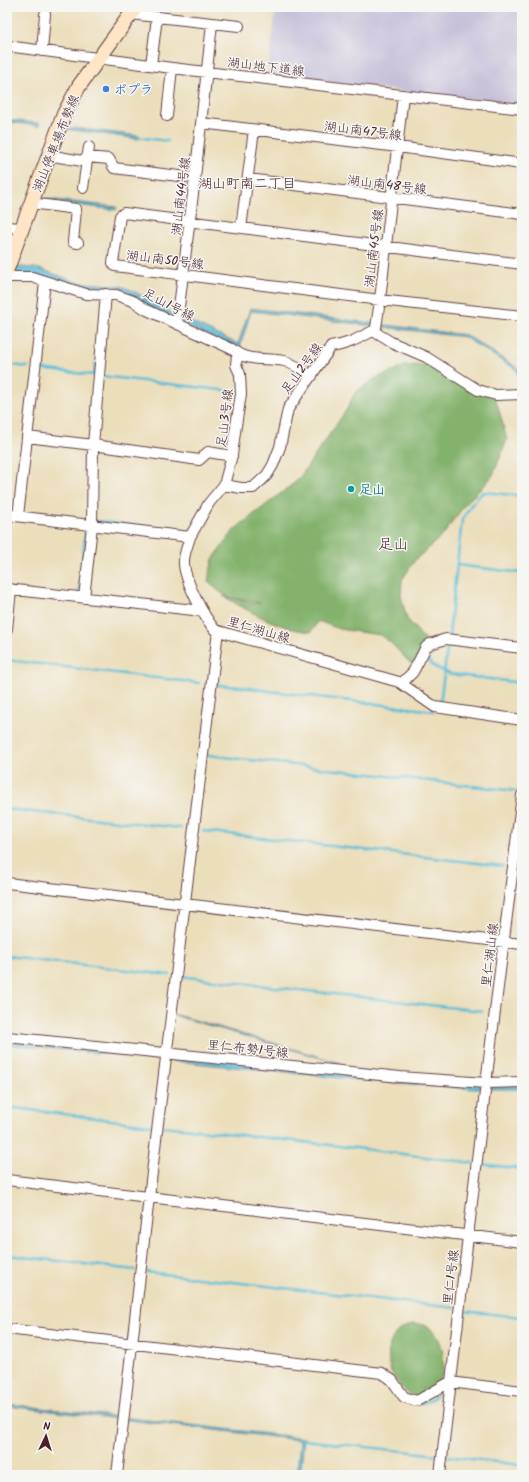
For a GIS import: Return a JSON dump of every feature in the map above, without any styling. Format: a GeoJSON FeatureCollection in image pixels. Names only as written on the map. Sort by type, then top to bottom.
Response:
{"type":"FeatureCollection","features":[{"type":"Feature","properties":{"kind":"main road","name":"湖山停車場布勢線"},"geometry":{"type":"LineString","coordinates":[[7,269],[64,114],[79,86],[133,11]]}},
{"type":"Feature","properties":{"kind":"street"},"geometry":{"type":"LineString","coordinates":[[133,11],[157,17],[239,26]]}},
{"type":"Feature","properties":{"kind":"street"},"geometry":{"type":"LineString","coordinates":[[42,51],[45,14]]}},
{"type":"Feature","properties":{"kind":"street"},"geometry":{"type":"LineString","coordinates":[[151,65],[157,17]]}},
{"type":"Feature","properties":{"kind":"street","name":"湖山南44号線"},"geometry":{"type":"LineString","coordinates":[[177,320],[202,123],[212,24]]}},
{"type":"Feature","properties":{"kind":"street","name":"湖山地下道線"},"geometry":{"type":"LineString","coordinates":[[7,46],[172,68],[522,109]]}},
{"type":"Feature","properties":{"kind":"street"},"geometry":{"type":"LineString","coordinates":[[167,116],[172,68]]}},
{"type":"Feature","properties":{"kind":"street","name":"湖山南45号線"},"geometry":{"type":"LineString","coordinates":[[373,331],[376,328],[380,300],[403,96]]}},
{"type":"Feature","properties":{"kind":"street","name":"湖山南47号線"},"geometry":{"type":"LineString","coordinates":[[202,123],[522,164]]}},
{"type":"Feature","properties":{"kind":"street"},"geometry":{"type":"LineString","coordinates":[[241,228],[254,130]]}},
{"type":"Feature","properties":{"kind":"street"},"geometry":{"type":"LineString","coordinates":[[48,155],[82,161],[88,152]]}},
{"type":"Feature","properties":{"kind":"street"},"geometry":{"type":"LineString","coordinates":[[88,152],[109,159],[114,168],[195,178]]}},
{"type":"Feature","properties":{"kind":"street"},"geometry":{"type":"LineString","coordinates":[[83,188],[88,152]]}},
{"type":"Feature","properties":{"kind":"street","name":"湖山南48号線"},"geometry":{"type":"LineString","coordinates":[[248,179],[522,214]]}},
{"type":"Feature","properties":{"kind":"street"},"geometry":{"type":"LineString","coordinates":[[31,203],[76,209],[73,242],[78,243]]}},
{"type":"Feature","properties":{"kind":"street","name":"湖山南50号線"},"geometry":{"type":"LineString","coordinates":[[522,264],[124,213],[120,216],[113,263],[115,266],[380,300],[522,316]]}},
{"type":"Feature","properties":{"kind":"street"},"geometry":{"type":"LineString","coordinates":[[7,227],[21,228]]}},
{"type":"Feature","properties":{"kind":"street","name":"足山1号線"},"geometry":{"type":"LineString","coordinates":[[7,276],[32,277],[86,294],[116,295],[133,301],[147,310],[177,320],[232,349],[240,356],[285,361],[312,376]]}},
{"type":"Feature","properties":{"kind":"street"},"geometry":{"type":"LineString","coordinates":[[18,516],[45,282]]}},
{"type":"Feature","properties":{"kind":"street"},"geometry":{"type":"LineString","coordinates":[[84,598],[92,526],[94,445],[106,294]]}},
{"type":"Feature","properties":{"kind":"street"},"geometry":{"type":"LineString","coordinates":[[373,331],[391,342],[426,357],[478,390],[496,395],[522,394]]}},
{"type":"Feature","properties":{"kind":"street","name":"足山2号線"},"geometry":{"type":"LineString","coordinates":[[224,485],[241,488],[253,488],[267,475],[273,465],[280,447],[288,409],[331,347],[345,345],[373,331]]}},
{"type":"Feature","properties":{"kind":"street","name":"足山3号線"},"geometry":{"type":"LineString","coordinates":[[224,485],[232,456],[241,394],[240,374],[236,365],[237,353]]}},
{"type":"Feature","properties":{"kind":"street"},"geometry":{"type":"LineString","coordinates":[[27,437],[199,460],[208,452],[232,456]]}},
{"type":"Feature","properties":{"kind":"street"},"geometry":{"type":"LineString","coordinates":[[7,515],[190,537],[209,503],[224,485]]}},
{"type":"Feature","properties":{"kind":"street","name":"里仁湖山線"},"geometry":{"type":"LineString","coordinates":[[190,537],[183,562],[184,566],[202,611],[212,627],[218,631],[402,683],[435,707],[522,720]]}},
{"type":"Feature","properties":{"kind":"street"},"geometry":{"type":"LineString","coordinates":[[7,629],[9,589],[202,611]]}},
{"type":"Feature","properties":{"kind":"street"},"geometry":{"type":"LineString","coordinates":[[117,1475],[131,1343],[218,631]]}},
{"type":"Feature","properties":{"kind":"street"},"geometry":{"type":"LineString","coordinates":[[402,683],[413,672],[426,647],[430,644],[446,639],[522,648]]}},
{"type":"Feature","properties":{"kind":"street","name":"里仁湖山線"},"geometry":{"type":"LineString","coordinates":[[486,1083],[522,795]]}},
{"type":"Feature","properties":{"kind":"street"},"geometry":{"type":"LineString","coordinates":[[7,883],[522,944]]}},
{"type":"Feature","properties":{"kind":"street","name":"里仁布勢1号線"},"geometry":{"type":"LineString","coordinates":[[7,1037],[400,1077],[486,1083]]}},
{"type":"Feature","properties":{"kind":"street"},"geometry":{"type":"LineString","coordinates":[[486,1083],[522,1082]]}},
{"type":"Feature","properties":{"kind":"street","name":"里仁1号線"},"geometry":{"type":"LineString","coordinates":[[440,1475],[486,1083]]}},
{"type":"Feature","properties":{"kind":"street"},"geometry":{"type":"LineString","coordinates":[[7,1180],[522,1242]]}},
{"type":"Feature","properties":{"kind":"street"},"geometry":{"type":"LineString","coordinates":[[7,1329],[382,1373],[392,1380],[404,1397],[417,1401],[450,1382],[522,1391]]}},
{"type":"Feature","properties":{"kind":"shaded area"},"geometry":{"type":"Polygon","coordinates":[[[276,7],[522,7],[522,105],[268,75],[276,7]]]}},
{"type":"Feature","properties":{"kind":"green space"},"geometry":{"type":"Polygon","coordinates":[[[432,364],[495,399],[507,440],[493,475],[466,503],[443,535],[415,560],[402,580],[401,596],[407,619],[427,642],[413,666],[391,643],[380,635],[339,629],[318,621],[311,632],[299,630],[276,624],[223,596],[252,603],[260,603],[227,596],[217,590],[208,581],[213,559],[235,529],[298,480],[347,409],[355,393],[374,379],[404,366],[432,364]]]}},
{"type":"Feature","properties":{"kind":"green space"},"geometry":{"type":"Polygon","coordinates":[[[412,1324],[424,1325],[431,1329],[440,1342],[443,1359],[442,1375],[438,1383],[432,1389],[419,1396],[411,1395],[400,1385],[392,1374],[389,1363],[390,1343],[396,1333],[412,1324]]]}},
{"type":"Feature","properties":{"kind":"water"},"geometry":{"type":"Polygon","coordinates":[[[7,120],[39,123],[39,126],[7,122],[7,120]]]}},
{"type":"Feature","properties":{"kind":"water"},"geometry":{"type":"Polygon","coordinates":[[[66,127],[140,136],[139,139],[65,129],[66,127]]]}},
{"type":"Feature","properties":{"kind":"water"},"geometry":{"type":"Polygon","coordinates":[[[38,198],[117,207],[116,210],[38,200],[38,198]]]}},
{"type":"Feature","properties":{"kind":"water"},"geometry":{"type":"Polygon","coordinates":[[[21,267],[43,270],[76,282],[121,286],[134,291],[159,307],[238,344],[250,308],[466,335],[519,369],[522,382],[522,391],[517,370],[464,337],[251,311],[239,350],[155,310],[133,295],[121,291],[90,290],[7,274],[7,268],[21,267]]]}},
{"type":"Feature","properties":{"kind":"water"},"geometry":{"type":"Polygon","coordinates":[[[174,1014],[341,1063],[341,1064],[173,1015],[174,1014]]]}},
{"type":"Feature","properties":{"kind":"water"},"geometry":{"type":"Polygon","coordinates":[[[7,1041],[522,1086],[522,1089],[474,1089],[372,1081],[7,1044],[7,1041]]]}},
{"type":"Feature","properties":{"kind":"water"},"geometry":{"type":"Polygon","coordinates":[[[7,1404],[304,1438],[300,1475],[297,1475],[300,1440],[7,1406],[7,1404]]]}},
{"type":"Feature","properties":{"kind":"waterway"},"geometry":{"type":"LineString","coordinates":[[136,137],[168,141]]}},
{"type":"Feature","properties":{"kind":"waterway"},"geometry":{"type":"LineString","coordinates":[[94,375],[95,364]]}},
{"type":"Feature","properties":{"kind":"waterway"},"geometry":{"type":"LineString","coordinates":[[12,365],[28,367]]}},
{"type":"Feature","properties":{"kind":"waterway"},"geometry":{"type":"LineString","coordinates":[[39,369],[94,375]]}},
{"type":"Feature","properties":{"kind":"waterway"},"geometry":{"type":"LineString","coordinates":[[101,376],[238,392]]}},
{"type":"Feature","properties":{"kind":"waterway"},"geometry":{"type":"LineString","coordinates":[[31,443],[44,444]]}},
{"type":"Feature","properties":{"kind":"waterway"},"geometry":{"type":"LineString","coordinates":[[451,635],[449,635],[462,520],[471,505],[483,492],[522,496]]}},
{"type":"Feature","properties":{"kind":"waterway"},"geometry":{"type":"LineString","coordinates":[[96,521],[187,531]]}},
{"type":"Feature","properties":{"kind":"waterway"},"geometry":{"type":"LineString","coordinates":[[79,594],[86,527]]}},
{"type":"Feature","properties":{"kind":"waterway"},"geometry":{"type":"LineString","coordinates":[[457,565],[522,573]]}},
{"type":"Feature","properties":{"kind":"waterway"},"geometry":{"type":"LineString","coordinates":[[440,704],[448,642]]}},
{"type":"Feature","properties":{"kind":"waterway"},"geometry":{"type":"LineString","coordinates":[[426,656],[429,662],[435,667],[450,674],[522,683]]}},
{"type":"Feature","properties":{"kind":"waterway"},"geometry":{"type":"LineString","coordinates":[[7,660],[199,683]]}},
{"type":"Feature","properties":{"kind":"waterway"},"geometry":{"type":"LineString","coordinates":[[215,685],[434,711]]}},
{"type":"Feature","properties":{"kind":"waterway"},"geometry":{"type":"LineString","coordinates":[[208,755],[515,791]]}},
{"type":"Feature","properties":{"kind":"waterway"},"geometry":{"type":"LineString","coordinates":[[7,809],[181,828]]}},
{"type":"Feature","properties":{"kind":"waterway"},"geometry":{"type":"LineString","coordinates":[[203,831],[503,866]]}},
{"type":"Feature","properties":{"kind":"waterway"},"geometry":{"type":"LineString","coordinates":[[7,956],[170,975]]}},
{"type":"Feature","properties":{"kind":"waterway"},"geometry":{"type":"LineString","coordinates":[[179,976],[482,1011]]}},
{"type":"Feature","properties":{"kind":"waterway"},"geometry":{"type":"LineString","coordinates":[[7,1107],[150,1125]]}},
{"type":"Feature","properties":{"kind":"waterway"},"geometry":{"type":"LineString","coordinates":[[163,1126],[473,1163]]}},
{"type":"Feature","properties":{"kind":"waterway"},"geometry":{"type":"LineString","coordinates":[[480,1164],[522,1169]]}},
{"type":"Feature","properties":{"kind":"waterway"},"geometry":{"type":"LineString","coordinates":[[7,1255],[135,1270]]}},
{"type":"Feature","properties":{"kind":"waterway"},"geometry":{"type":"LineString","coordinates":[[146,1272],[455,1308]]}},
{"type":"Feature","properties":{"kind":"waterway"},"geometry":{"type":"LineString","coordinates":[[463,1311],[522,1317]]}},
{"type":"Feature","properties":{"kind":"waterway"},"geometry":{"type":"LineString","coordinates":[[419,1404],[429,1401],[437,1395]]}},
{"type":"Feature","properties":{"kind":"waterway"},"geometry":{"type":"LineString","coordinates":[[304,1440],[438,1455]]}},
{"type":"Feature","properties":{"kind":"waterway"},"geometry":{"type":"LineString","coordinates":[[446,1456],[522,1465]]}},
{"type":"Feature","properties":{"kind":"place","name":"ポプラ"},"geometry":{"type":"Point","coordinates":[106,89]}},
{"type":"Feature","properties":{"kind":"place","name":"足山"},"geometry":{"type":"Point","coordinates":[351,489]}},
{"type":"Feature","properties":{"kind":"district","name":"湖山町南二丁目"},"geometry":{"type":"Point","coordinates":[247,183]}},
{"type":"Feature","properties":{"kind":"district","name":"足山"},"geometry":{"type":"Point","coordinates":[393,544]}}]}
